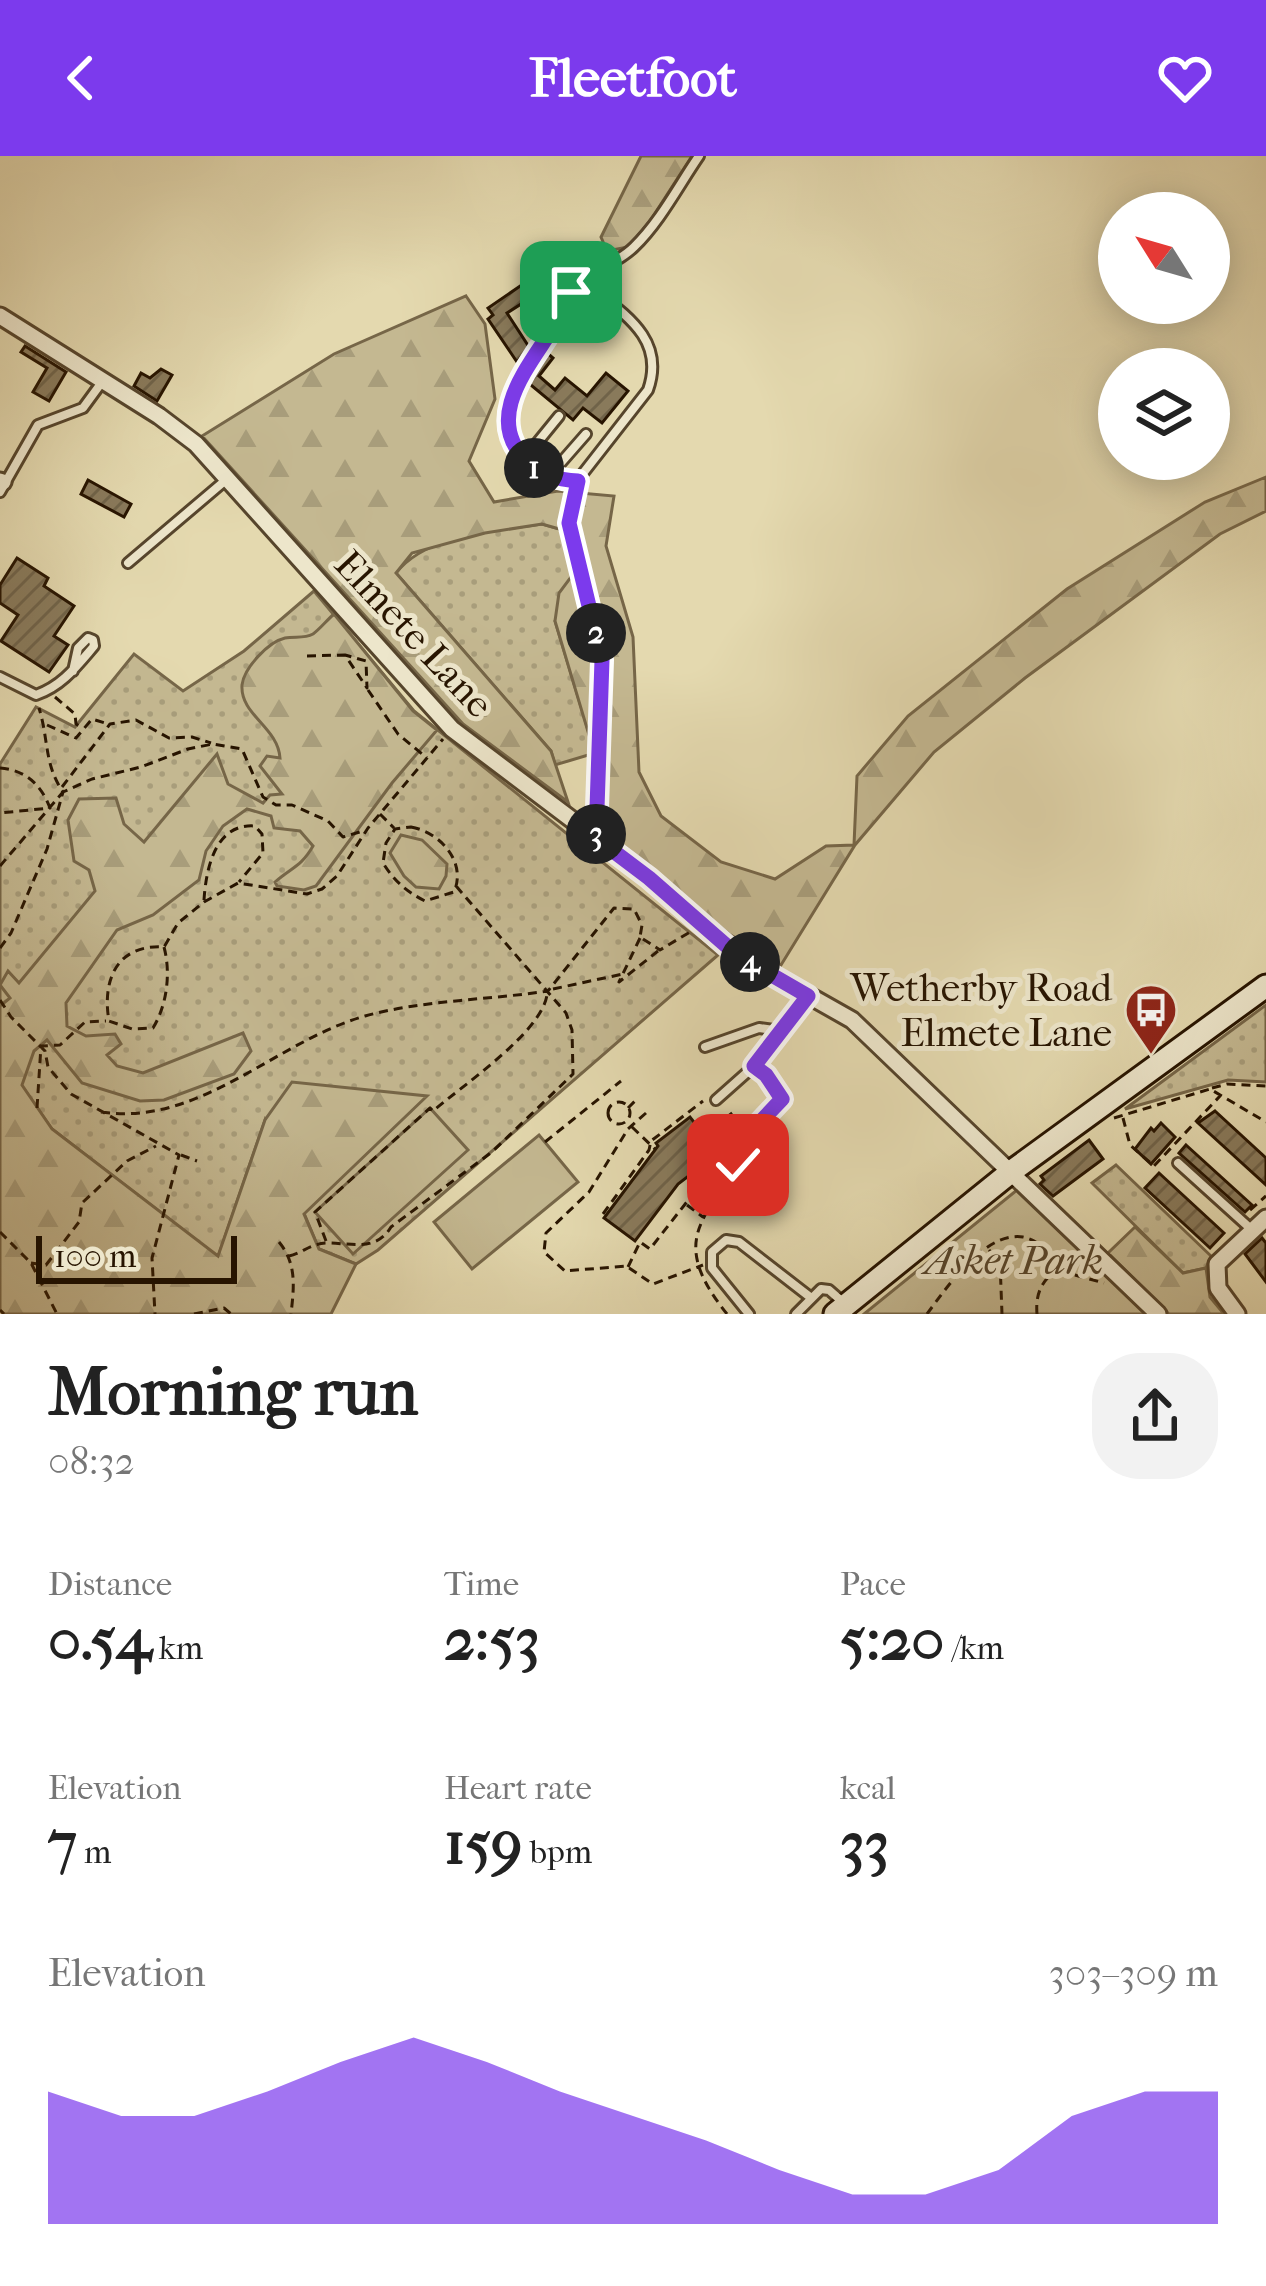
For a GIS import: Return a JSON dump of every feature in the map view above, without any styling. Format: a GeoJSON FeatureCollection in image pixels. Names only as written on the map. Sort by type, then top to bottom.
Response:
{"type":"FeatureCollection","features":[{"type":"Feature","properties":{"kind":"street","name":"Elmete Lane"},"geometry":{"type":"LineString","coordinates":[[0,316],[160,416],[196,444],[452,729],[596,838],[737,955],[852,1020],[1158,1314]]}},
{"type":"Feature","properties":{"kind":"street"},"geometry":{"type":"LineString","coordinates":[[841,1309],[1012,1172],[1266,986]]}},
{"type":"Feature","properties":{"kind":"street"},"geometry":{"type":"LineString","coordinates":[[1237,1314],[1218,1288],[1215,1272],[1246,1224],[1266,1218]]}},
{"type":"Feature","properties":{"kind":"lane"},"geometry":{"type":"LineString","coordinates":[[578,481],[548,475],[517,451],[507,424],[521,371],[571,292],[599,266],[619,260],[636,246],[699,156]]}},
{"type":"Feature","properties":{"kind":"lane"},"geometry":{"type":"LineString","coordinates":[[583,281],[639,326],[654,357],[648,390],[578,481],[569,523],[602,660],[596,838]]}},
{"type":"Feature","properties":{"kind":"lane"},"geometry":{"type":"LineString","coordinates":[[528,313],[548,334]]}},
{"type":"Feature","properties":{"kind":"lane"},"geometry":{"type":"LineString","coordinates":[[1,485],[38,425],[83,408],[102,382]]}},
{"type":"Feature","properties":{"kind":"lane"},"geometry":{"type":"LineString","coordinates":[[524,459],[559,416]]}},
{"type":"Feature","properties":{"kind":"lane"},"geometry":{"type":"LineString","coordinates":[[535,445],[558,466],[586,434]]}},
{"type":"Feature","properties":{"kind":"lane"},"geometry":{"type":"LineString","coordinates":[[576,445],[593,458]]}},
{"type":"Feature","properties":{"kind":"lane"},"geometry":{"type":"LineString","coordinates":[[128,563],[227,479]]}},
{"type":"Feature","properties":{"kind":"lane"},"geometry":{"type":"LineString","coordinates":[[0,676],[41,693],[73,671]]}},
{"type":"Feature","properties":{"kind":"lane"},"geometry":{"type":"LineString","coordinates":[[716,1100],[754,1066],[808,996]]}},
{"type":"Feature","properties":{"kind":"lane"},"geometry":{"type":"LineString","coordinates":[[705,1047],[759,1028],[781,1031]]}},
{"type":"Feature","properties":{"kind":"lane"},"geometry":{"type":"LineString","coordinates":[[1178,1163],[1246,1224]]}},
{"type":"Feature","properties":{"kind":"lane"},"geometry":{"type":"LineString","coordinates":[[748,1314],[710,1262],[718,1244],[735,1240],[810,1297]]}},
{"type":"Feature","properties":{"kind":"lane"},"geometry":{"type":"LineString","coordinates":[[796,1314],[810,1297],[825,1289],[841,1309]]}},
{"type":"Feature","properties":{"kind":"path"},"geometry":{"type":"LineString","coordinates":[[345,655],[398,734],[427,758]]}},
{"type":"Feature","properties":{"kind":"path"},"geometry":{"type":"LineString","coordinates":[[308,656],[345,655],[366,661],[367,688]]}},
{"type":"Feature","properties":{"kind":"path"},"geometry":{"type":"LineString","coordinates":[[62,791],[49,773],[41,693],[63,702],[84,729]]}},
{"type":"Feature","properties":{"kind":"path"},"geometry":{"type":"LineString","coordinates":[[45,724],[76,738],[92,719],[110,724],[136,720],[170,738],[192,737],[213,744]]}},
{"type":"Feature","properties":{"kind":"path"},"geometry":{"type":"LineString","coordinates":[[0,866],[50,808],[110,724]]}},
{"type":"Feature","properties":{"kind":"path"},"geometry":{"type":"LineString","coordinates":[[238,883],[307,893],[322,889],[452,729]]}},
{"type":"Feature","properties":{"kind":"path"},"geometry":{"type":"LineString","coordinates":[[62,791],[213,744],[232,744],[242,749],[262,796],[276,805],[292,805],[321,818],[343,837],[368,828]]}},
{"type":"Feature","properties":{"kind":"path"},"geometry":{"type":"LineString","coordinates":[[0,768],[16,770],[34,781],[50,808]]}},
{"type":"Feature","properties":{"kind":"path"},"geometry":{"type":"LineString","coordinates":[[0,948],[47,849],[62,791]]}},
{"type":"Feature","properties":{"kind":"path"},"geometry":{"type":"LineString","coordinates":[[0,813],[50,808]]}},
{"type":"Feature","properties":{"kind":"path"},"geometry":{"type":"LineString","coordinates":[[289,1256],[326,1243],[366,1245],[385,1237],[391,1226],[492,1152],[568,1084],[573,1074],[572,1030],[566,1013],[481,920],[456,886],[458,867],[424,829],[395,829],[380,814]]}},
{"type":"Feature","properties":{"kind":"path"},"geometry":{"type":"LineString","coordinates":[[41,1046],[61,1045],[85,1022],[153,1028],[165,996],[164,946],[178,923],[238,883],[263,853],[262,834],[255,826],[247,824],[220,840],[209,860],[204,902]]}},
{"type":"Feature","properties":{"kind":"path"},"geometry":{"type":"LineString","coordinates":[[395,829],[386,843],[383,863],[409,893],[425,901],[440,898],[456,886]]}},
{"type":"Feature","properties":{"kind":"path"},"geometry":{"type":"LineString","coordinates":[[326,1243],[315,1212],[430,1108],[433,1111],[518,1039],[545,1006],[548,991],[614,908],[634,909],[642,925],[619,982],[702,924]]}},
{"type":"Feature","properties":{"kind":"path"},"geometry":{"type":"LineString","coordinates":[[640,938],[660,950]]}},
{"type":"Feature","properties":{"kind":"path"},"geometry":{"type":"LineString","coordinates":[[110,1021],[105,986],[121,961],[138,949],[164,946]]}},
{"type":"Feature","properties":{"kind":"path"},"geometry":{"type":"LineString","coordinates":[[101,1112],[129,1116],[202,1095],[248,1076],[323,1030],[368,1015],[548,991],[623,974]]}},
{"type":"Feature","properties":{"kind":"path"},"geometry":{"type":"LineString","coordinates":[[0,1000],[41,1046],[58,1081],[71,1094],[197,1161]]}},
{"type":"Feature","properties":{"kind":"path"},"geometry":{"type":"LineString","coordinates":[[37,1108],[41,1046]]}},
{"type":"Feature","properties":{"kind":"path"},"geometry":{"type":"LineString","coordinates":[[628,1267],[640,1242],[650,1249],[718,1162],[782,1099],[754,1066]]}},
{"type":"Feature","properties":{"kind":"path"},"geometry":{"type":"LineString","coordinates":[[545,1142],[621,1081]]}},
{"type":"Feature","properties":{"kind":"path"},"geometry":{"type":"LineString","coordinates":[[1094,1110],[1123,1118],[1227,1084],[1266,1086]]}},
{"type":"Feature","properties":{"kind":"path"},"geometry":{"type":"LineString","coordinates":[[1210,1089],[1266,1122]]}},
{"type":"Feature","properties":{"kind":"path"},"geometry":{"type":"LineString","coordinates":[[606,1093],[613,1101],[611,1121],[628,1127],[656,1150]]}},
{"type":"Feature","properties":{"kind":"path"},"geometry":{"type":"LineString","coordinates":[[1123,1118],[1130,1145],[1154,1166],[1221,1095]]}},
{"type":"Feature","properties":{"kind":"path"},"geometry":{"type":"LineString","coordinates":[[613,1101],[621,1100],[627,1110],[628,1127]]}},
{"type":"Feature","properties":{"kind":"path"},"geometry":{"type":"LineString","coordinates":[[627,1110],[636,1100]]}},
{"type":"Feature","properties":{"kind":"path"},"geometry":{"type":"LineString","coordinates":[[603,1214],[650,1145],[704,1100],[716,1100]]}},
{"type":"Feature","properties":{"kind":"path"},"geometry":{"type":"LineString","coordinates":[[646,1113],[628,1127],[589,1192],[546,1233],[542,1246],[548,1258],[565,1271],[628,1267],[653,1284],[710,1262]]}},
{"type":"Feature","properties":{"kind":"path"},"geometry":{"type":"LineString","coordinates":[[727,1314],[704,1286],[695,1240],[748,1135]]}},
{"type":"Feature","properties":{"kind":"path"},"geometry":{"type":"LineString","coordinates":[[31,1263],[46,1265],[80,1222],[82,1203],[127,1161],[159,1144]]}},
{"type":"Feature","properties":{"kind":"path"},"geometry":{"type":"LineString","coordinates":[[155,1314],[152,1258],[179,1155]]}},
{"type":"Feature","properties":{"kind":"path"},"geometry":{"type":"LineString","coordinates":[[718,1162],[749,1186]]}},
{"type":"Feature","properties":{"kind":"path"},"geometry":{"type":"LineString","coordinates":[[1246,1224],[1266,1196]]}},
{"type":"Feature","properties":{"kind":"path"},"geometry":{"type":"LineString","coordinates":[[686,1204],[703,1217]]}},
{"type":"Feature","properties":{"kind":"path"},"geometry":{"type":"LineString","coordinates":[[0,1232],[31,1263],[57,1314]]}},
{"type":"Feature","properties":{"kind":"path"},"geometry":{"type":"LineString","coordinates":[[927,1314],[988,1248],[1019,1236],[1035,1241],[1071,1274],[1105,1283]]}},
{"type":"Feature","properties":{"kind":"path"},"geometry":{"type":"LineString","coordinates":[[279,1242],[289,1256],[295,1280],[291,1314]]}},
{"type":"Feature","properties":{"kind":"path"},"geometry":{"type":"LineString","coordinates":[[988,1248],[1000,1262],[1002,1314]]}},
{"type":"Feature","properties":{"kind":"path"},"geometry":{"type":"LineString","coordinates":[[1037,1314],[1036,1296],[1048,1276],[1063,1265]]}},
{"type":"Feature","properties":{"kind":"path"},"geometry":{"type":"LineString","coordinates":[[194,1314],[224,1308],[232,1314]]}},
{"type":"Feature","properties":{"kind":"green space"},"geometry":{"type":"Polygon","coordinates":[[[641,156],[692,156],[628,247],[607,251],[601,237],[641,156]]]}},
{"type":"Feature","properties":{"kind":"green space"},"geometry":{"type":"Polygon","coordinates":[[[466,296],[485,324],[495,399],[469,461],[494,502],[558,491],[614,496],[606,546],[633,637],[639,772],[661,816],[721,862],[775,879],[826,846],[854,845],[857,776],[908,716],[1067,589],[1205,502],[1266,477],[1266,511],[1220,534],[1025,678],[934,752],[855,845],[781,965],[729,934],[610,837],[606,792],[555,621],[559,593],[580,565],[570,532],[542,524],[485,533],[412,553],[396,573],[551,751],[568,802],[463,724],[202,436],[334,354],[466,296]]]}},
{"type":"Feature","properties":{"kind":"green space"},"geometry":{"type":"Polygon","coordinates":[[[542,524],[570,532],[580,565],[555,621],[595,753],[555,765],[551,751],[396,573],[409,560],[443,542],[542,524]]]}},
{"type":"Feature","properties":{"kind":"green space"},"geometry":{"type":"Polygon","coordinates":[[[314,591],[414,711],[718,955],[378,1250],[356,1264],[319,1249],[265,1120],[218,1257],[52,1129],[0,1055],[0,764],[36,707],[75,727],[134,654],[183,691],[244,651],[314,591]]]}},
{"type":"Feature","properties":{"kind":"green space"},"geometry":{"type":"Polygon","coordinates":[[[334,614],[413,711],[437,730],[316,886],[304,890],[277,886],[275,882],[313,846],[300,831],[274,828],[271,816],[247,809],[223,826],[206,851],[199,880],[153,915],[117,930],[66,1003],[67,1026],[86,1036],[115,1034],[121,1044],[107,1055],[117,1066],[143,1073],[243,1033],[251,1051],[234,1074],[164,1100],[140,1101],[82,1083],[47,1040],[34,1051],[22,1085],[52,1129],[218,1256],[265,1120],[292,1082],[427,1096],[304,1214],[319,1249],[356,1264],[331,1314],[4,1314],[0,1310],[0,1006],[10,998],[0,985],[8,971],[19,983],[95,891],[89,870],[74,861],[68,820],[79,799],[116,798],[124,824],[144,842],[217,754],[228,784],[263,803],[270,795],[282,794],[260,766],[267,756],[280,758],[278,747],[247,705],[244,678],[271,645],[313,634],[334,614]]]}},
{"type":"Feature","properties":{"kind":"green space"},"geometry":{"type":"Polygon","coordinates":[[[401,835],[422,840],[447,864],[439,889],[416,887],[404,876],[390,853],[401,835]]]}},
{"type":"Feature","properties":{"kind":"green space"},"geometry":{"type":"Polygon","coordinates":[[[1266,1005],[1266,1082],[1228,1080],[1125,1109],[1266,1005]]]}},
{"type":"Feature","properties":{"kind":"green space"},"geometry":{"type":"Polygon","coordinates":[[[430,1108],[468,1150],[353,1254],[315,1212],[430,1108]]]}},
{"type":"Feature","properties":{"kind":"green space"},"geometry":{"type":"Polygon","coordinates":[[[539,1135],[578,1182],[472,1269],[434,1222],[539,1135]]]}},
{"type":"Feature","properties":{"kind":"green space"},"geometry":{"type":"Polygon","coordinates":[[[1116,1165],[1211,1256],[1206,1268],[1183,1273],[1092,1183],[1116,1165]]]}},
{"type":"Feature","properties":{"kind":"green space","name":"Asket Park"},"geometry":{"type":"Polygon","coordinates":[[[1017,1190],[1147,1314],[864,1314],[1017,1190]]]}},
{"type":"Feature","properties":{"kind":"green space"},"geometry":{"type":"Polygon","coordinates":[[[1135,1227],[1183,1273],[1206,1268],[1210,1297],[1224,1314],[1169,1314],[1108,1253],[1135,1227]]]}},
{"type":"Feature","properties":{"kind":"building"},"geometry":{"type":"Polygon","coordinates":[[[526,282],[535,295],[507,313],[529,347],[517,362],[488,319],[493,315],[488,308],[526,282]]]}},
{"type":"Feature","properties":{"kind":"building"},"geometry":{"type":"Polygon","coordinates":[[[25,346],[66,372],[49,401],[33,392],[47,368],[21,352],[25,346]]]}},
{"type":"Feature","properties":{"kind":"building"},"geometry":{"type":"Polygon","coordinates":[[[546,352],[553,358],[539,376],[555,390],[565,378],[587,396],[606,373],[628,391],[602,423],[583,408],[573,420],[526,381],[546,352]]]}},
{"type":"Feature","properties":{"kind":"building"},"geometry":{"type":"Polygon","coordinates":[[[161,369],[172,375],[157,401],[134,386],[141,373],[150,378],[161,369]]]}},
{"type":"Feature","properties":{"kind":"building"},"geometry":{"type":"Polygon","coordinates":[[[88,480],[131,504],[124,517],[81,494],[88,480]]]}},
{"type":"Feature","properties":{"kind":"building"},"geometry":{"type":"Polygon","coordinates":[[[17,558],[48,578],[44,586],[74,606],[54,636],[68,645],[49,672],[1,641],[18,615],[0,603],[0,585],[17,558]]]}},
{"type":"Feature","properties":{"kind":"building"},"geometry":{"type":"Polygon","coordinates":[[[1215,1111],[1266,1158],[1266,1185],[1198,1123],[1215,1111]]]}},
{"type":"Feature","properties":{"kind":"building"},"geometry":{"type":"Polygon","coordinates":[[[731,1114],[745,1133],[678,1184],[635,1241],[604,1218],[656,1143],[690,1117],[704,1135],[731,1114]]]}},
{"type":"Feature","properties":{"kind":"building"},"geometry":{"type":"Polygon","coordinates":[[[1161,1123],[1175,1137],[1151,1164],[1135,1149],[1161,1123]]]}},
{"type":"Feature","properties":{"kind":"building"},"geometry":{"type":"Polygon","coordinates":[[[1089,1140],[1103,1159],[1053,1196],[1040,1184],[1041,1176],[1089,1140]]]}},
{"type":"Feature","properties":{"kind":"building"},"geometry":{"type":"Polygon","coordinates":[[[1186,1145],[1252,1205],[1245,1212],[1179,1153],[1186,1145]]]}},
{"type":"Feature","properties":{"kind":"building"},"geometry":{"type":"Polygon","coordinates":[[[1159,1173],[1224,1233],[1210,1248],[1145,1188],[1159,1173]]]}},
{"type":"Feature","properties":{"kind":"building"},"geometry":{"type":"Polygon","coordinates":[[[1262,1238],[1266,1243],[1266,1282],[1245,1254],[1262,1238]]]}},
{"type":"Feature","properties":{"kind":"place","name":"Wetherby Road Elmete Lane"},"geometry":{"type":"Point","coordinates":[1151,1056]}},
{"type":"Feature","properties":{"kind":"route"},"geometry":{"type":"LineString","coordinates":[[571,292],[551,331],[521,371],[507,424],[517,451],[536,470],[578,481],[569,523],[602,660],[596,838],[737,955],[808,996],[754,1066],[782,1099],[748,1135],[738,1165]]}}]}
